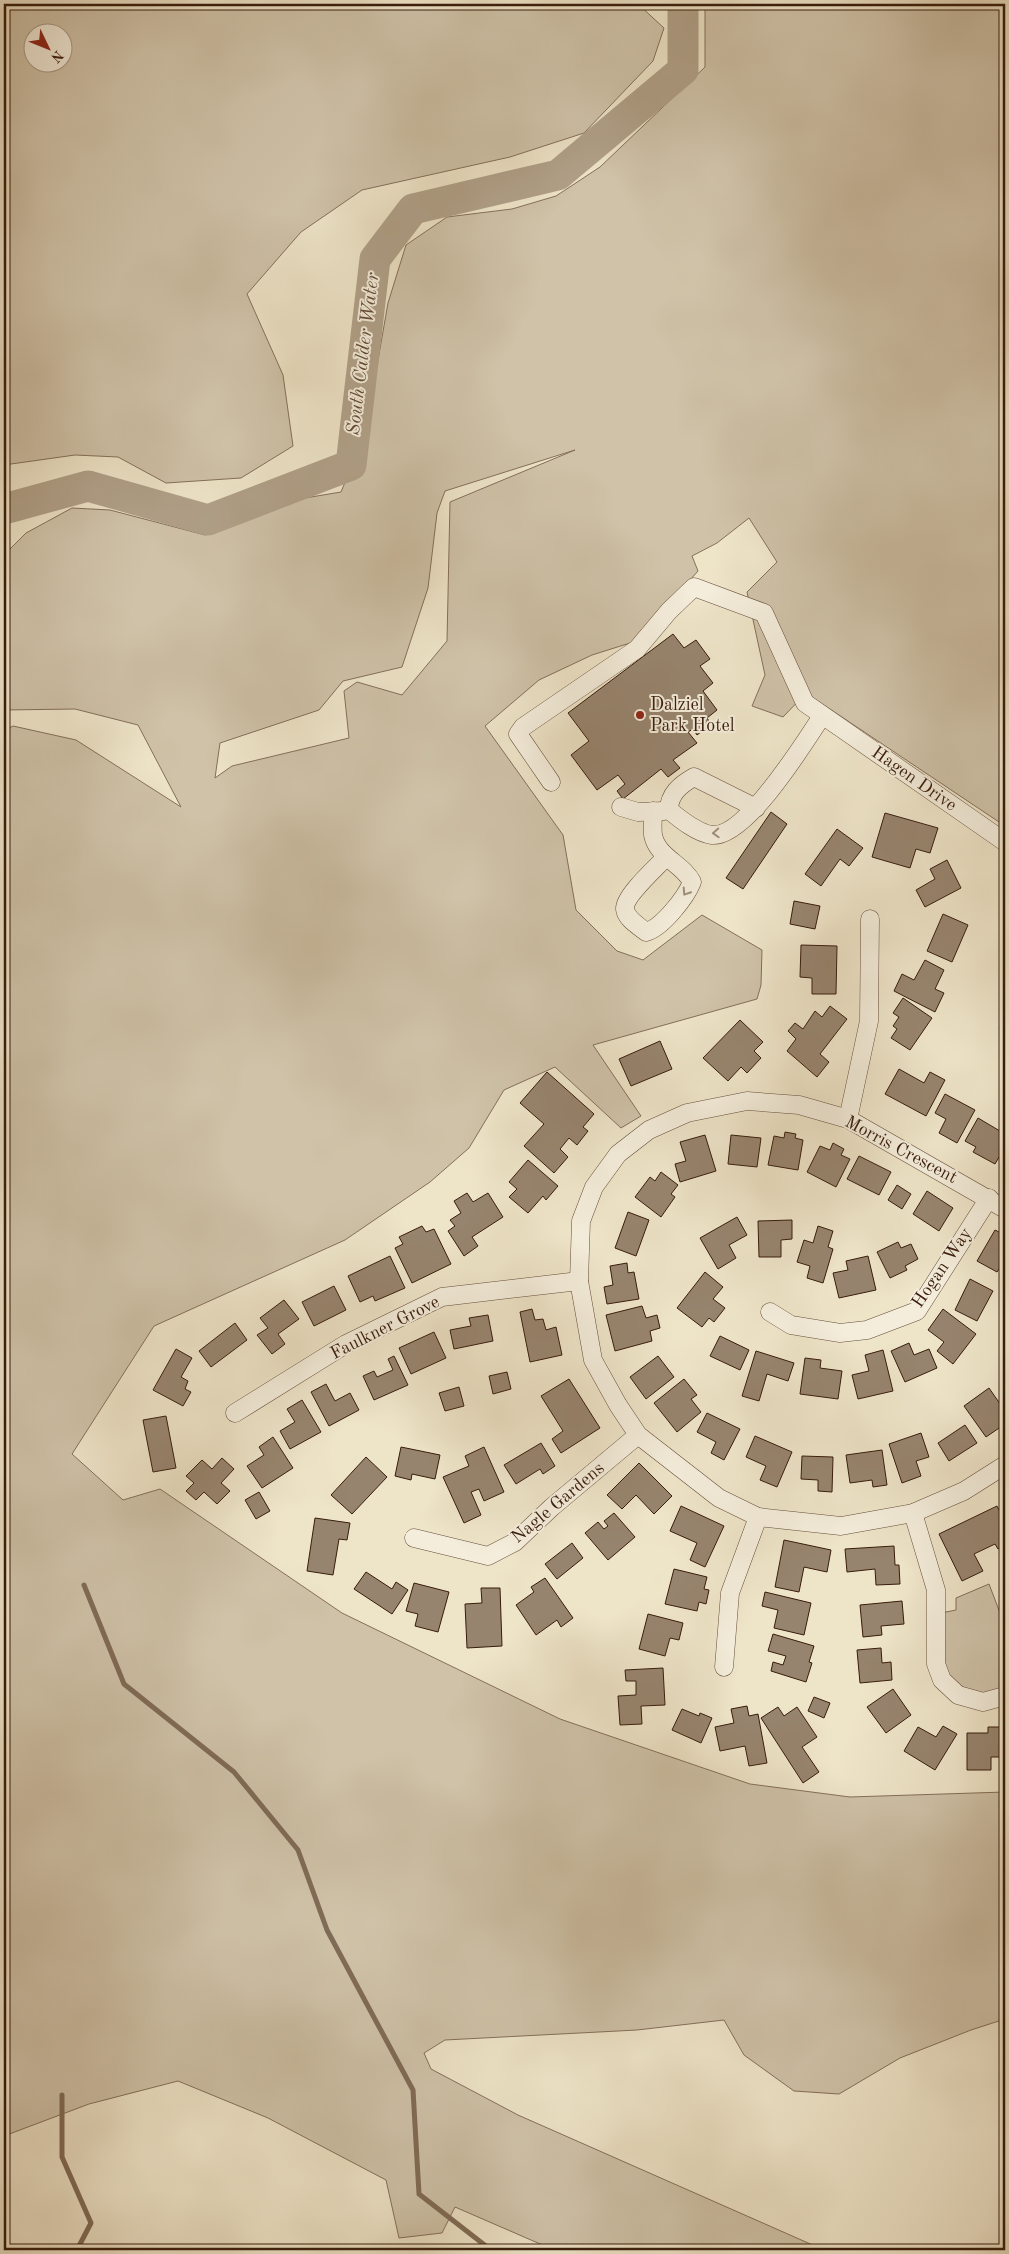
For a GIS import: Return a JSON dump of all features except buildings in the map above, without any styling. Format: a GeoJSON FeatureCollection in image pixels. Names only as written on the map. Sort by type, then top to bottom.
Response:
{"type":"FeatureCollection","features":[{"type":"Feature","properties":{"kind":"street","name":"Hagen Drive"},"geometry":{"type":"LineString","coordinates":[[551,782],[518,734],[523,727],[636,649],[694,587],[764,613],[805,703],[1005,842]]}},
{"type":"Feature","properties":{"kind":"street"},"geometry":{"type":"LineString","coordinates":[[621,807],[638,812],[661,811],[696,830],[713,835],[731,831],[756,808],[774,786],[822,716]]}},
{"type":"Feature","properties":{"kind":"street"},"geometry":{"type":"LineString","coordinates":[[666,856],[653,837],[661,811],[682,783],[694,777],[756,808]]}},
{"type":"Feature","properties":{"kind":"street"},"geometry":{"type":"LineString","coordinates":[[848,1119],[869,1021],[870,919]]}},
{"type":"Feature","properties":{"kind":"street","name":"Morris Crescent"},"geometry":{"type":"LineString","coordinates":[[1005,1209],[989,1198],[848,1119],[799,1105],[747,1101],[687,1113],[649,1130],[618,1154],[594,1187],[581,1221],[579,1281],[593,1360],[618,1405],[638,1435],[719,1498],[758,1517],[841,1526],[913,1513],[964,1491],[1005,1465]]}},
{"type":"Feature","properties":{"kind":"street","name":"Hogan Way"},"geometry":{"type":"LineString","coordinates":[[770,1312],[791,1325],[840,1333],[867,1330],[918,1311],[989,1198]]}},
{"type":"Feature","properties":{"kind":"street","name":"Faulkner Grove"},"geometry":{"type":"LineString","coordinates":[[235,1413],[346,1344],[442,1297],[579,1281]]}},
{"type":"Feature","properties":{"kind":"street","name":"Nagle Gardens"},"geometry":{"type":"LineString","coordinates":[[414,1538],[488,1556],[515,1542],[638,1435]]}},
{"type":"Feature","properties":{"kind":"street"},"geometry":{"type":"LineString","coordinates":[[913,1513],[936,1590],[936,1664],[942,1680],[958,1695],[983,1702],[1005,1696]]}},
{"type":"Feature","properties":{"kind":"street"},"geometry":{"type":"LineString","coordinates":[[724,1668],[730,1594],[758,1517]]}},
{"type":"Feature","properties":{"kind":"shaded area"},"geometry":{"type":"Polygon","coordinates":[[[4,4],[638,4],[664,28],[653,61],[584,133],[510,157],[362,190],[301,232],[247,294],[283,375],[293,446],[241,478],[166,483],[118,457],[75,455],[4,465],[4,4]]]}},
{"type":"Feature","properties":{"kind":"shaded area"},"geometry":{"type":"Polygon","coordinates":[[[705,4],[1005,4],[1005,826],[806,693],[783,717],[752,706],[765,675],[747,592],[777,562],[749,518],[717,543],[692,556],[698,571],[658,616],[646,638],[592,655],[539,680],[485,726],[563,835],[576,910],[617,951],[643,960],[702,915],[762,950],[761,985],[757,999],[593,1045],[641,1116],[621,1128],[555,1067],[504,1090],[469,1148],[430,1182],[345,1240],[154,1326],[72,1454],[123,1500],[160,1489],[342,1613],[560,1719],[750,1784],[850,1797],[1005,1792],[1005,2019],[971,2030],[900,2058],[839,2094],[794,2091],[744,2055],[724,2020],[637,2030],[445,2040],[424,2053],[431,2069],[518,2115],[824,2250],[554,2250],[455,2207],[442,2233],[399,2238],[386,2180],[268,2118],[178,2081],[89,2104],[4,2136],[4,731],[13,726],[76,740],[181,807],[138,725],[75,709],[4,710],[4,555],[26,533],[72,508],[110,510],[205,535],[287,501],[341,492],[365,434],[388,303],[406,245],[447,217],[512,209],[556,196],[600,167],[705,67],[705,4]],[[575,450],[445,491],[437,513],[428,588],[402,667],[343,681],[319,710],[220,743],[215,778],[232,766],[349,738],[344,691],[357,682],[402,695],[447,641],[450,502],[575,450]]]}},
{"type":"Feature","properties":{"kind":"shaded area"},"geometry":{"type":"Polygon","coordinates":[[[989,1584],[1005,1626],[1005,1693],[976,1693],[959,1687],[946,1674],[940,1653],[941,1613],[956,1610],[956,1598],[989,1584]]]}},
{"type":"Feature","properties":{"kind":"waterway","name":"South Calder Water"},"geometry":{"type":"LineString","coordinates":[[4,509],[88,486],[208,520],[351,465],[375,259],[413,209],[558,175],[683,70],[683,4]]}},
{"type":"Feature","properties":{"kind":"waterway"},"geometry":{"type":"LineString","coordinates":[[84,1585],[124,1684],[234,1772],[298,1850],[327,1930],[413,2090],[419,2194],[491,2250]]}},
{"type":"Feature","properties":{"kind":"waterway"},"geometry":{"type":"LineString","coordinates":[[62,2095],[62,2157],[91,2223],[79,2246],[66,2250]]}},
{"type":"Feature","properties":{"kind":"waterway"},"geometry":{"type":"LineString","coordinates":[[79,2246],[90,2250]]}},
{"type":"Feature","properties":{"kind":"place","name":"Dalziel Park Hotel"},"geometry":{"type":"Point","coordinates":[640,715]}}]}
